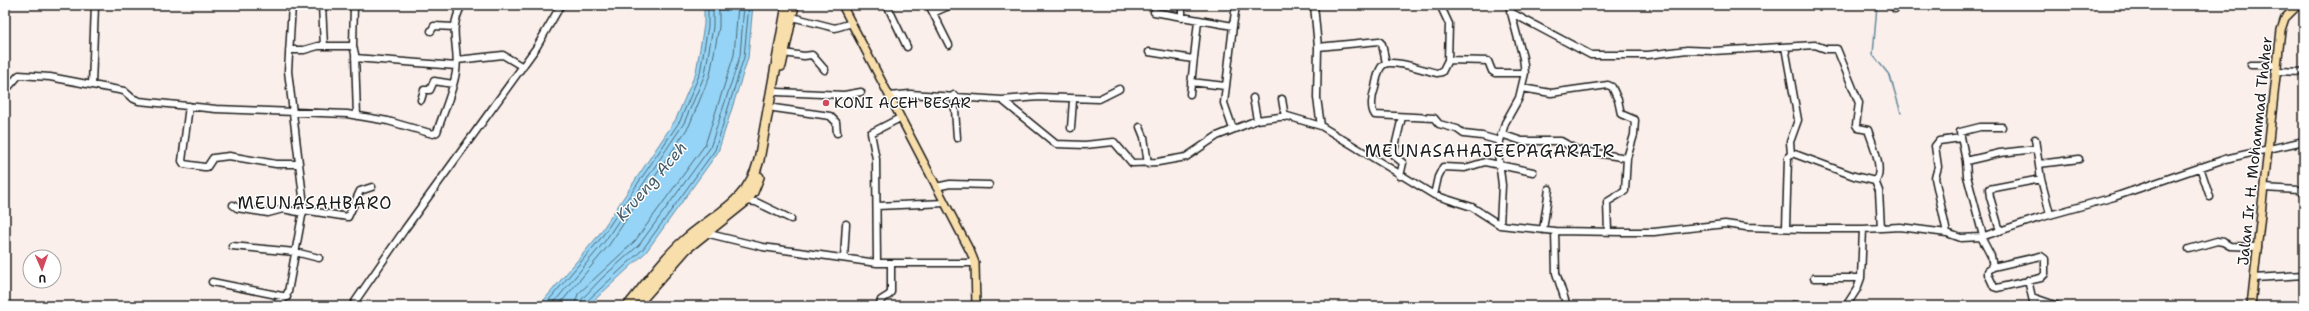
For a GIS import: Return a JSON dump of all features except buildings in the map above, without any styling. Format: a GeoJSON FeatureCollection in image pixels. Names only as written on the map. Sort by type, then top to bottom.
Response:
{"type":"FeatureCollection","features":[{"type":"Feature","properties":{"kind":"highway"},"geometry":{"type":"LineString","coordinates":[[636,306],[670,265],[746,201],[753,192],[761,171],[777,92],[787,5]]}},
{"type":"Feature","properties":{"kind":"highway"},"geometry":{"type":"LineString","coordinates":[[628,306],[674,250],[687,238],[738,200],[754,177],[794,5]]}},
{"type":"Feature","properties":{"kind":"main road"},"geometry":{"type":"LineString","coordinates":[[842,5],[975,263],[976,306]]}},
{"type":"Feature","properties":{"kind":"main road","name":"Jalan Ir. H. Mohammad Thaher"},"geometry":{"type":"LineString","coordinates":[[2251,306],[2267,148],[2282,24],[2285,18],[2298,5]]}},
{"type":"Feature","properties":{"kind":"street"},"geometry":{"type":"LineString","coordinates":[[92,85],[94,5]]}},
{"type":"Feature","properties":{"kind":"street"},"geometry":{"type":"LineString","coordinates":[[285,301],[296,252],[304,200],[288,71],[292,5]]}},
{"type":"Feature","properties":{"kind":"street"},"geometry":{"type":"LineString","coordinates":[[322,5],[324,46]]}},
{"type":"Feature","properties":{"kind":"street"},"geometry":{"type":"LineString","coordinates":[[354,5],[353,46],[355,58],[357,116]]}},
{"type":"Feature","properties":{"kind":"street"},"geometry":{"type":"LineString","coordinates":[[5,91],[19,75],[24,74],[50,77],[127,92],[132,98],[139,101],[188,106],[293,111],[357,116],[388,121],[435,134],[453,84],[457,63],[454,27],[456,17],[462,5]]}},
{"type":"Feature","properties":{"kind":"street"},"geometry":{"type":"LineString","coordinates":[[352,306],[418,211],[553,23],[561,5]]}},
{"type":"Feature","properties":{"kind":"street"},"geometry":{"type":"LineString","coordinates":[[887,5],[906,47]]}},
{"type":"Feature","properties":{"kind":"street"},"geometry":{"type":"LineString","coordinates":[[929,5],[950,45]]}},
{"type":"Feature","properties":{"kind":"street"},"geometry":{"type":"LineString","coordinates":[[933,13],[951,5]]}},
{"type":"Feature","properties":{"kind":"street"},"geometry":{"type":"LineString","coordinates":[[1182,5],[1182,18]]}},
{"type":"Feature","properties":{"kind":"street"},"geometry":{"type":"LineString","coordinates":[[1233,129],[1224,103],[1236,5]]}},
{"type":"Feature","properties":{"kind":"street"},"geometry":{"type":"LineString","coordinates":[[1314,5],[1318,47],[1316,98],[1321,126]]}},
{"type":"Feature","properties":{"kind":"street"},"geometry":{"type":"LineString","coordinates":[[1443,5],[1442,9],[1449,24],[1448,60],[1442,72],[1437,74],[1400,64],[1386,63],[1380,68],[1374,92],[1373,112],[1377,116],[1434,118],[1439,124],[1457,129],[1464,134],[1482,136],[1500,142]]}},
{"type":"Feature","properties":{"kind":"street"},"geometry":{"type":"LineString","coordinates":[[1500,225],[1502,185],[1500,142],[1505,123],[1516,106],[1525,73],[1523,58],[1509,5]]}},
{"type":"Feature","properties":{"kind":"street"},"geometry":{"type":"LineString","coordinates":[[1154,12],[1233,26]]}},
{"type":"Feature","properties":{"kind":"street"},"geometry":{"type":"LineString","coordinates":[[1510,12],[1591,55],[1648,55],[1687,50],[1817,45],[1824,49],[1835,48],[1840,51],[1852,88],[1859,103],[1856,125],[1858,128],[1868,130],[1877,154],[1878,174],[1876,181],[1879,191],[1881,228]]}},
{"type":"Feature","properties":{"kind":"street"},"geometry":{"type":"LineString","coordinates":[[792,17],[835,28],[852,23]]}},
{"type":"Feature","properties":{"kind":"street"},"geometry":{"type":"LineString","coordinates":[[1190,94],[1198,21]]}},
{"type":"Feature","properties":{"kind":"street"},"geometry":{"type":"LineString","coordinates":[[430,31],[434,26],[454,27]]}},
{"type":"Feature","properties":{"kind":"street"},"geometry":{"type":"LineString","coordinates":[[1318,47],[1379,41],[1382,44],[1386,63]]}},
{"type":"Feature","properties":{"kind":"street"},"geometry":{"type":"LineString","coordinates":[[289,50],[324,46],[353,46]]}},
{"type":"Feature","properties":{"kind":"street"},"geometry":{"type":"LineString","coordinates":[[1785,47],[1798,120],[1790,142],[1790,154],[1788,157],[1786,228]]}},
{"type":"Feature","properties":{"kind":"street"},"geometry":{"type":"LineString","coordinates":[[1149,52],[1193,59]]}},
{"type":"Feature","properties":{"kind":"street"},"geometry":{"type":"LineString","coordinates":[[781,56],[812,55],[825,70]]}},
{"type":"Feature","properties":{"kind":"street"},"geometry":{"type":"LineString","coordinates":[[355,58],[457,63],[503,56],[523,66]]}},
{"type":"Feature","properties":{"kind":"street"},"geometry":{"type":"LineString","coordinates":[[1448,60],[1488,61],[1492,71],[1495,73],[1525,73]]}},
{"type":"Feature","properties":{"kind":"street"},"geometry":{"type":"LineString","coordinates":[[2251,65],[2304,72]]}},
{"type":"Feature","properties":{"kind":"street"},"geometry":{"type":"LineString","coordinates":[[421,100],[424,90],[430,90],[434,81],[453,84]]}},
{"type":"Feature","properties":{"kind":"street"},"geometry":{"type":"LineString","coordinates":[[1191,82],[1225,86]]}},
{"type":"Feature","properties":{"kind":"street"},"geometry":{"type":"LineString","coordinates":[[1522,88],[1551,93],[1608,85],[1612,87],[1618,100],[1621,114],[1635,120],[1634,135],[1627,158],[1625,191],[1607,202],[1608,232]]}},
{"type":"Feature","properties":{"kind":"street"},"geometry":{"type":"LineString","coordinates":[[889,96],[900,94],[954,95],[1002,100],[1039,97],[1064,97],[1073,100],[1099,99],[1119,89]]}},
{"type":"Feature","properties":{"kind":"street"},"geometry":{"type":"LineString","coordinates":[[777,92],[844,96],[861,92]]}},
{"type":"Feature","properties":{"kind":"street"},"geometry":{"type":"LineString","coordinates":[[954,95],[957,138]]}},
{"type":"Feature","properties":{"kind":"street"},"geometry":{"type":"LineString","coordinates":[[1253,98],[1257,120]]}},
{"type":"Feature","properties":{"kind":"street"},"geometry":{"type":"LineString","coordinates":[[1282,99],[1284,117]]}},
{"type":"Feature","properties":{"kind":"street"},"geometry":{"type":"LineString","coordinates":[[1002,100],[1056,144],[1085,145],[1114,142],[1129,162],[1137,164],[1148,164],[1186,157],[1217,136],[1233,129],[1257,120],[1284,117],[1321,126],[1400,176],[1434,195],[1472,207],[1500,225],[1555,231],[1654,232],[1716,224],[1786,228],[1863,229],[1900,227],[1947,233],[1961,238],[1982,237],[2050,214],[2114,197],[2200,167],[2267,148],[2304,141]]}},
{"type":"Feature","properties":{"kind":"street"},"geometry":{"type":"LineString","coordinates":[[1071,128],[1073,100]]}},
{"type":"Feature","properties":{"kind":"street"},"geometry":{"type":"LineString","coordinates":[[188,106],[182,161],[184,164],[204,167],[207,166],[213,158],[227,156],[276,164],[299,164]]}},
{"type":"Feature","properties":{"kind":"street"},"geometry":{"type":"LineString","coordinates":[[774,108],[830,116],[836,122],[838,133]]}},
{"type":"Feature","properties":{"kind":"street"},"geometry":{"type":"LineString","coordinates":[[1400,176],[1403,163],[1393,155],[1402,116]]}},
{"type":"Feature","properties":{"kind":"street"},"geometry":{"type":"LineString","coordinates":[[877,263],[876,159],[871,131],[900,118]]}},
{"type":"Feature","properties":{"kind":"street"},"geometry":{"type":"LineString","coordinates":[[1140,127],[1144,137],[1148,164]]}},
{"type":"Feature","properties":{"kind":"street"},"geometry":{"type":"LineString","coordinates":[[1993,267],[1991,256],[1982,237],[1966,176],[1966,162],[1960,131],[1966,129],[2002,127]]}},
{"type":"Feature","properties":{"kind":"street"},"geometry":{"type":"LineString","coordinates":[[1502,134],[1522,140],[1561,141],[1577,150],[1627,158]]}},
{"type":"Feature","properties":{"kind":"street"},"geometry":{"type":"LineString","coordinates":[[1947,233],[1935,178],[1938,167],[1935,146],[1939,141],[1961,138]]}},
{"type":"Feature","properties":{"kind":"street"},"geometry":{"type":"LineString","coordinates":[[2035,139],[2041,179],[2050,214]]}},
{"type":"Feature","properties":{"kind":"street"},"geometry":{"type":"LineString","coordinates":[[1966,162],[2000,153],[2036,148]]}},
{"type":"Feature","properties":{"kind":"street"},"geometry":{"type":"LineString","coordinates":[[1790,154],[1854,176],[1876,181]]}},
{"type":"Feature","properties":{"kind":"street"},"geometry":{"type":"LineString","coordinates":[[2039,164],[2080,158]]}},
{"type":"Feature","properties":{"kind":"street"},"geometry":{"type":"LineString","coordinates":[[1434,195],[1438,177],[1443,167],[1465,168],[1482,162],[1500,164],[1533,172]]}},
{"type":"Feature","properties":{"kind":"street"},"geometry":{"type":"LineString","coordinates":[[2200,167],[2210,197]]}},
{"type":"Feature","properties":{"kind":"street"},"geometry":{"type":"LineString","coordinates":[[2000,231],[1990,197],[1990,189],[2041,179]]}},
{"type":"Feature","properties":{"kind":"street"},"geometry":{"type":"LineString","coordinates":[[936,187],[950,184],[989,185]]}},
{"type":"Feature","properties":{"kind":"street"},"geometry":{"type":"LineString","coordinates":[[233,205],[237,208],[268,213],[283,209],[348,217],[360,191],[372,187]]}},
{"type":"Feature","properties":{"kind":"street"},"geometry":{"type":"LineString","coordinates":[[2264,188],[2299,190],[2304,195]]}},
{"type":"Feature","properties":{"kind":"street"},"geometry":{"type":"LineString","coordinates":[[1543,230],[1549,189]]}},
{"type":"Feature","properties":{"kind":"street"},"geometry":{"type":"LineString","coordinates":[[746,201],[756,202],[791,219]]}},
{"type":"Feature","properties":{"kind":"street"},"geometry":{"type":"LineString","coordinates":[[877,206],[945,203]]}},
{"type":"Feature","properties":{"kind":"street"},"geometry":{"type":"LineString","coordinates":[[844,258],[846,224]]}},
{"type":"Feature","properties":{"kind":"street"},"geometry":{"type":"LineString","coordinates":[[1846,306],[1857,289],[1861,278],[1863,229]]}},
{"type":"Feature","properties":{"kind":"street"},"geometry":{"type":"LineString","coordinates":[[1555,231],[1556,273],[1567,306]]}},
{"type":"Feature","properties":{"kind":"street"},"geometry":{"type":"LineString","coordinates":[[705,234],[762,247],[877,263],[975,263]]}},
{"type":"Feature","properties":{"kind":"street"},"geometry":{"type":"LineString","coordinates":[[2189,249],[2217,241],[2223,242],[2228,246],[2258,247]]}},
{"type":"Feature","properties":{"kind":"street"},"geometry":{"type":"LineString","coordinates":[[232,246],[296,252],[319,258]]}},
{"type":"Feature","properties":{"kind":"street"},"geometry":{"type":"LineString","coordinates":[[2043,258],[2045,261],[2045,274],[2041,278],[2028,280],[2001,288],[1994,287],[1988,272],[1993,267],[2002,267],[2024,259],[2043,258]]}},
{"type":"Feature","properties":{"kind":"street"},"geometry":{"type":"LineString","coordinates":[[880,306],[881,300],[889,296],[891,263]]}},
{"type":"Feature","properties":{"kind":"street"},"geometry":{"type":"LineString","coordinates":[[2254,278],[2304,275]]}},
{"type":"Feature","properties":{"kind":"street"},"geometry":{"type":"LineString","coordinates":[[1814,278],[1861,278]]}},
{"type":"Feature","properties":{"kind":"street"},"geometry":{"type":"LineString","coordinates":[[2028,280],[2034,306]]}},
{"type":"Feature","properties":{"kind":"street"},"geometry":{"type":"LineString","coordinates":[[212,282],[285,301]]}},
{"type":"Feature","properties":{"kind":"street"},"geometry":{"type":"LineString","coordinates":[[2032,297],[2058,306]]}},
{"type":"Feature","properties":{"kind":"street"},"geometry":{"type":"LineString","coordinates":[[271,306],[285,301]]}},
{"type":"Feature","properties":{"kind":"street"},"geometry":{"type":"LineString","coordinates":[[1793,305],[1803,306]]}},
{"type":"Feature","properties":{"kind":"water","name":"Krueng Aceh"},"geometry":{"type":"Polygon","coordinates":[[[704,5],[753,5],[748,58],[718,152],[646,252],[588,306],[539,306],[598,236],[676,119],[696,72],[704,25],[704,5]]]}},
{"type":"Feature","properties":{"kind":"waterway"},"geometry":{"type":"LineString","coordinates":[[1877,5],[1873,55],[1890,76],[1901,113]]}},
{"type":"Feature","properties":{"kind":"place","name":"KONI ACEH BESAR"},"geometry":{"type":"Point","coordinates":[826,103]}},
{"type":"Feature","properties":{"kind":"district","name":"MEUNASAHAJEEPAGARAIR"},"geometry":{"type":"Point","coordinates":[1490,151]}},
{"type":"Feature","properties":{"kind":"district","name":"MEUNASAHBARO"},"geometry":{"type":"Point","coordinates":[315,203]}}]}
